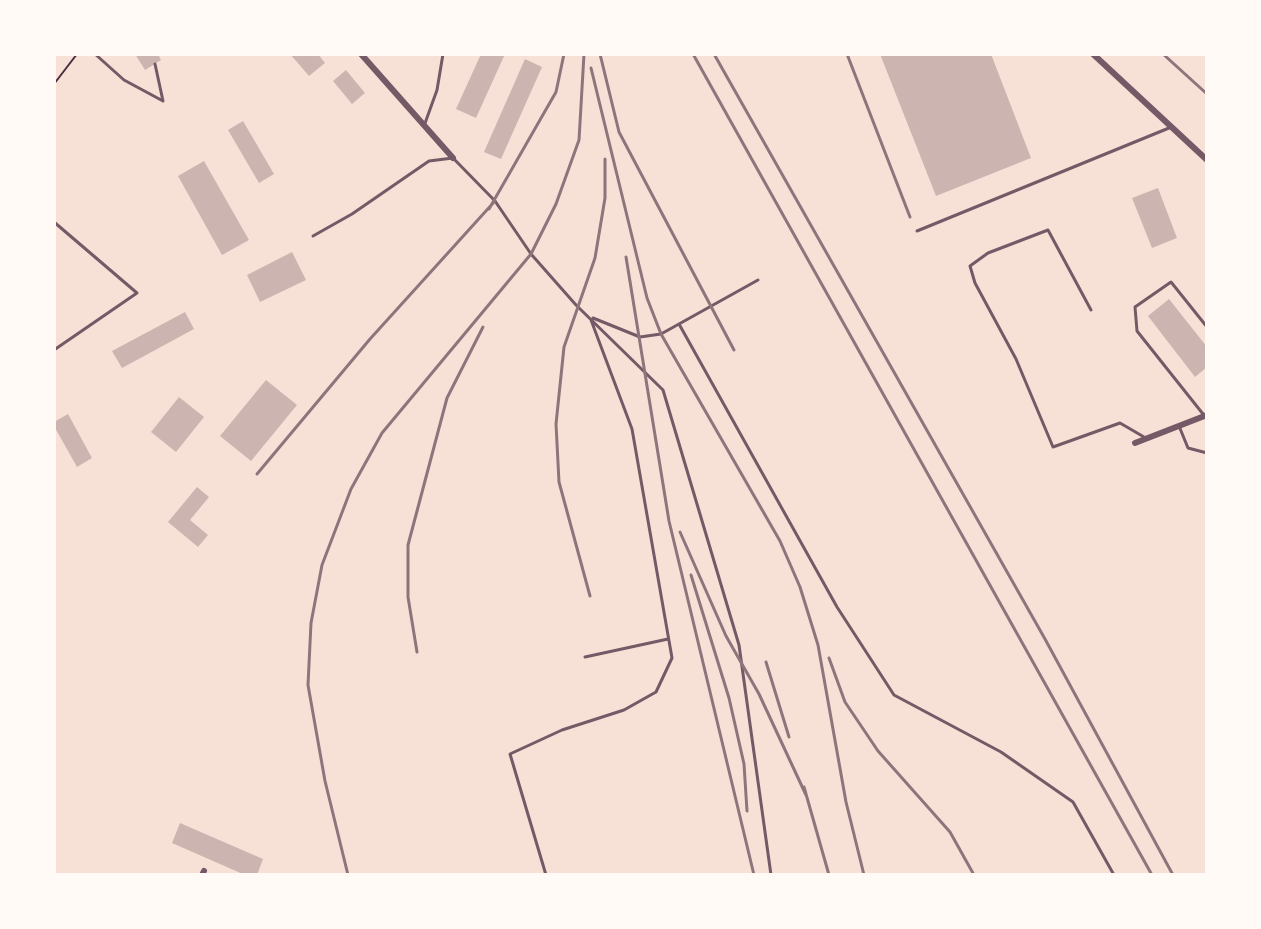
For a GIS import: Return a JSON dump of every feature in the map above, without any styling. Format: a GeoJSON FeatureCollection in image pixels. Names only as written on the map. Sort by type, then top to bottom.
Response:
{"type":"FeatureCollection","features":[{"type":"Feature","properties":{"kind":"street"},"geometry":{"type":"LineString","coordinates":[[361,54],[453,158]]}},
{"type":"Feature","properties":{"kind":"street"},"geometry":{"type":"LineString","coordinates":[[1093,54],[1207,160]]}},
{"type":"Feature","properties":{"kind":"street"},"geometry":{"type":"LineString","coordinates":[[1135,443],[1206,415]]}},
{"type":"Feature","properties":{"kind":"lane"},"geometry":{"type":"LineString","coordinates":[[95,54],[124,80],[163,101],[155,64]]}},
{"type":"Feature","properties":{"kind":"lane"},"geometry":{"type":"LineString","coordinates":[[424,126],[437,90],[443,54]]}},
{"type":"Feature","properties":{"kind":"lane"},"geometry":{"type":"LineString","coordinates":[[917,231],[1171,127]]}},
{"type":"Feature","properties":{"kind":"lane"},"geometry":{"type":"LineString","coordinates":[[313,236],[352,214],[429,161],[453,158],[495,201],[531,254],[663,390],[686,458],[745,669],[756,782],[771,875]]}},
{"type":"Feature","properties":{"kind":"lane"},"geometry":{"type":"LineString","coordinates":[[54,222],[137,293],[54,350]]}},
{"type":"Feature","properties":{"kind":"lane"},"geometry":{"type":"LineString","coordinates":[[1091,310],[1048,230],[988,253],[970,266],[975,283],[1016,359],[1053,447],[1120,423],[1148,438]]}},
{"type":"Feature","properties":{"kind":"lane"},"geometry":{"type":"LineString","coordinates":[[590,317],[640,337],[661,334],[758,280]]}},
{"type":"Feature","properties":{"kind":"lane"},"geometry":{"type":"LineString","coordinates":[[1206,415],[1137,331],[1135,307],[1171,282],[1207,327]]}},
{"type":"Feature","properties":{"kind":"lane"},"geometry":{"type":"LineString","coordinates":[[546,875],[510,754],[562,730],[624,710],[656,692],[672,658],[632,429],[590,317]]}},
{"type":"Feature","properties":{"kind":"lane"},"geometry":{"type":"LineString","coordinates":[[679,324],[837,607],[894,695],[1001,752],[1073,802],[1114,875]]}},
{"type":"Feature","properties":{"kind":"lane"},"geometry":{"type":"LineString","coordinates":[[1179,426],[1188,448],[1207,453]]}},
{"type":"Feature","properties":{"kind":"lane"},"geometry":{"type":"LineString","coordinates":[[585,657],[668,639]]}},
{"type":"Feature","properties":{"kind":"path"},"geometry":{"type":"LineString","coordinates":[[54,84],[77,54]]}},
{"type":"Feature","properties":{"kind":"building"},"geometry":{"type":"Polygon","coordinates":[[[135,54],[158,54],[161,60],[145,70],[135,54]]]}},
{"type":"Feature","properties":{"kind":"building"},"geometry":{"type":"Polygon","coordinates":[[[290,54],[318,54],[325,63],[309,76],[290,54]]]}},
{"type":"Feature","properties":{"kind":"building"},"geometry":{"type":"Polygon","coordinates":[[[481,54],[505,54],[476,118],[456,109],[481,54]]]}},
{"type":"Feature","properties":{"kind":"building"},"geometry":{"type":"Polygon","coordinates":[[[880,54],[991,54],[1031,158],[936,196],[880,54]]]}},
{"type":"Feature","properties":{"kind":"building"},"geometry":{"type":"Polygon","coordinates":[[[525,59],[542,67],[501,159],[484,152],[525,59]]]}},
{"type":"Feature","properties":{"kind":"building"},"geometry":{"type":"Polygon","coordinates":[[[346,70],[365,93],[352,104],[333,81],[346,70]]]}},
{"type":"Feature","properties":{"kind":"building"},"geometry":{"type":"Polygon","coordinates":[[[243,121],[274,174],[259,183],[228,130],[243,121]]]}},
{"type":"Feature","properties":{"kind":"building"},"geometry":{"type":"Polygon","coordinates":[[[204,161],[249,240],[222,255],[178,176],[204,161]]]}},
{"type":"Feature","properties":{"kind":"building"},"geometry":{"type":"Polygon","coordinates":[[[1158,188],[1177,238],[1152,248],[1132,198],[1158,188]]]}},
{"type":"Feature","properties":{"kind":"building"},"geometry":{"type":"Polygon","coordinates":[[[292,252],[306,280],[260,302],[247,275],[292,252]]]}},
{"type":"Feature","properties":{"kind":"building"},"geometry":{"type":"Polygon","coordinates":[[[1169,299],[1207,347],[1207,367],[1195,377],[1148,316],[1169,299]]]}},
{"type":"Feature","properties":{"kind":"building"},"geometry":{"type":"Polygon","coordinates":[[[185,312],[194,329],[122,368],[112,351],[185,312]]]}},
{"type":"Feature","properties":{"kind":"building"},"geometry":{"type":"Polygon","coordinates":[[[266,380],[297,405],[251,461],[220,436],[266,380]]]}},
{"type":"Feature","properties":{"kind":"building"},"geometry":{"type":"Polygon","coordinates":[[[179,397],[204,417],[176,452],[151,432],[179,397]]]}},
{"type":"Feature","properties":{"kind":"building"},"geometry":{"type":"Polygon","coordinates":[[[68,414],[92,458],[77,467],[54,426],[54,422],[68,414]]]}},
{"type":"Feature","properties":{"kind":"building"},"geometry":{"type":"Polygon","coordinates":[[[197,487],[209,497],[190,520],[208,535],[198,547],[168,522],[197,487]]]}},
{"type":"Feature","properties":{"kind":"building"},"geometry":{"type":"Polygon","coordinates":[[[180,823],[263,859],[257,875],[245,875],[172,843],[180,823]]]}},
{"type":"Feature","properties":{"kind":"railway"},"geometry":{"type":"LineString","coordinates":[[489,209],[556,92],[564,54]]}},
{"type":"Feature","properties":{"kind":"railway"},"geometry":{"type":"LineString","coordinates":[[348,875],[325,781],[308,685],[311,623],[322,565],[351,489],[382,433],[531,254],[556,204],[579,140],[584,54]]}},
{"type":"Feature","properties":{"kind":"railway"},"geometry":{"type":"LineString","coordinates":[[600,54],[619,132],[734,350]]}},
{"type":"Feature","properties":{"kind":"railway"},"geometry":{"type":"LineString","coordinates":[[693,54],[1152,875]]}},
{"type":"Feature","properties":{"kind":"railway"},"geometry":{"type":"LineString","coordinates":[[714,54],[1045,639],[1173,875]]}},
{"type":"Feature","properties":{"kind":"railway"},"geometry":{"type":"LineString","coordinates":[[847,54],[910,217]]}},
{"type":"Feature","properties":{"kind":"railway"},"geometry":{"type":"LineString","coordinates":[[1163,54],[1207,94]]}},
{"type":"Feature","properties":{"kind":"railway"},"geometry":{"type":"LineString","coordinates":[[591,68],[647,298],[661,334],[780,541],[800,587],[818,645],[846,802],[864,875]]}},
{"type":"Feature","properties":{"kind":"railway"},"geometry":{"type":"LineString","coordinates":[[590,596],[559,482],[556,424],[564,347],[595,258],[605,198],[605,159]]}},
{"type":"Feature","properties":{"kind":"railway"},"geometry":{"type":"LineString","coordinates":[[257,474],[370,339],[495,201]]}},
{"type":"Feature","properties":{"kind":"railway"},"geometry":{"type":"LineString","coordinates":[[626,257],[669,521],[754,875]]}},
{"type":"Feature","properties":{"kind":"railway"},"geometry":{"type":"LineString","coordinates":[[417,652],[408,597],[408,545],[447,398],[483,327]]}},
{"type":"Feature","properties":{"kind":"railway"},"geometry":{"type":"LineString","coordinates":[[680,532],[726,636],[759,694],[806,795]]}},
{"type":"Feature","properties":{"kind":"railway"},"geometry":{"type":"LineString","coordinates":[[691,575],[729,698],[744,764],[747,811]]}},
{"type":"Feature","properties":{"kind":"railway"},"geometry":{"type":"LineString","coordinates":[[829,658],[845,702],[878,751],[950,832],[974,875]]}},
{"type":"Feature","properties":{"kind":"railway"},"geometry":{"type":"LineString","coordinates":[[766,662],[789,737]]}},
{"type":"Feature","properties":{"kind":"railway"},"geometry":{"type":"LineString","coordinates":[[804,787],[829,875]]}}]}
